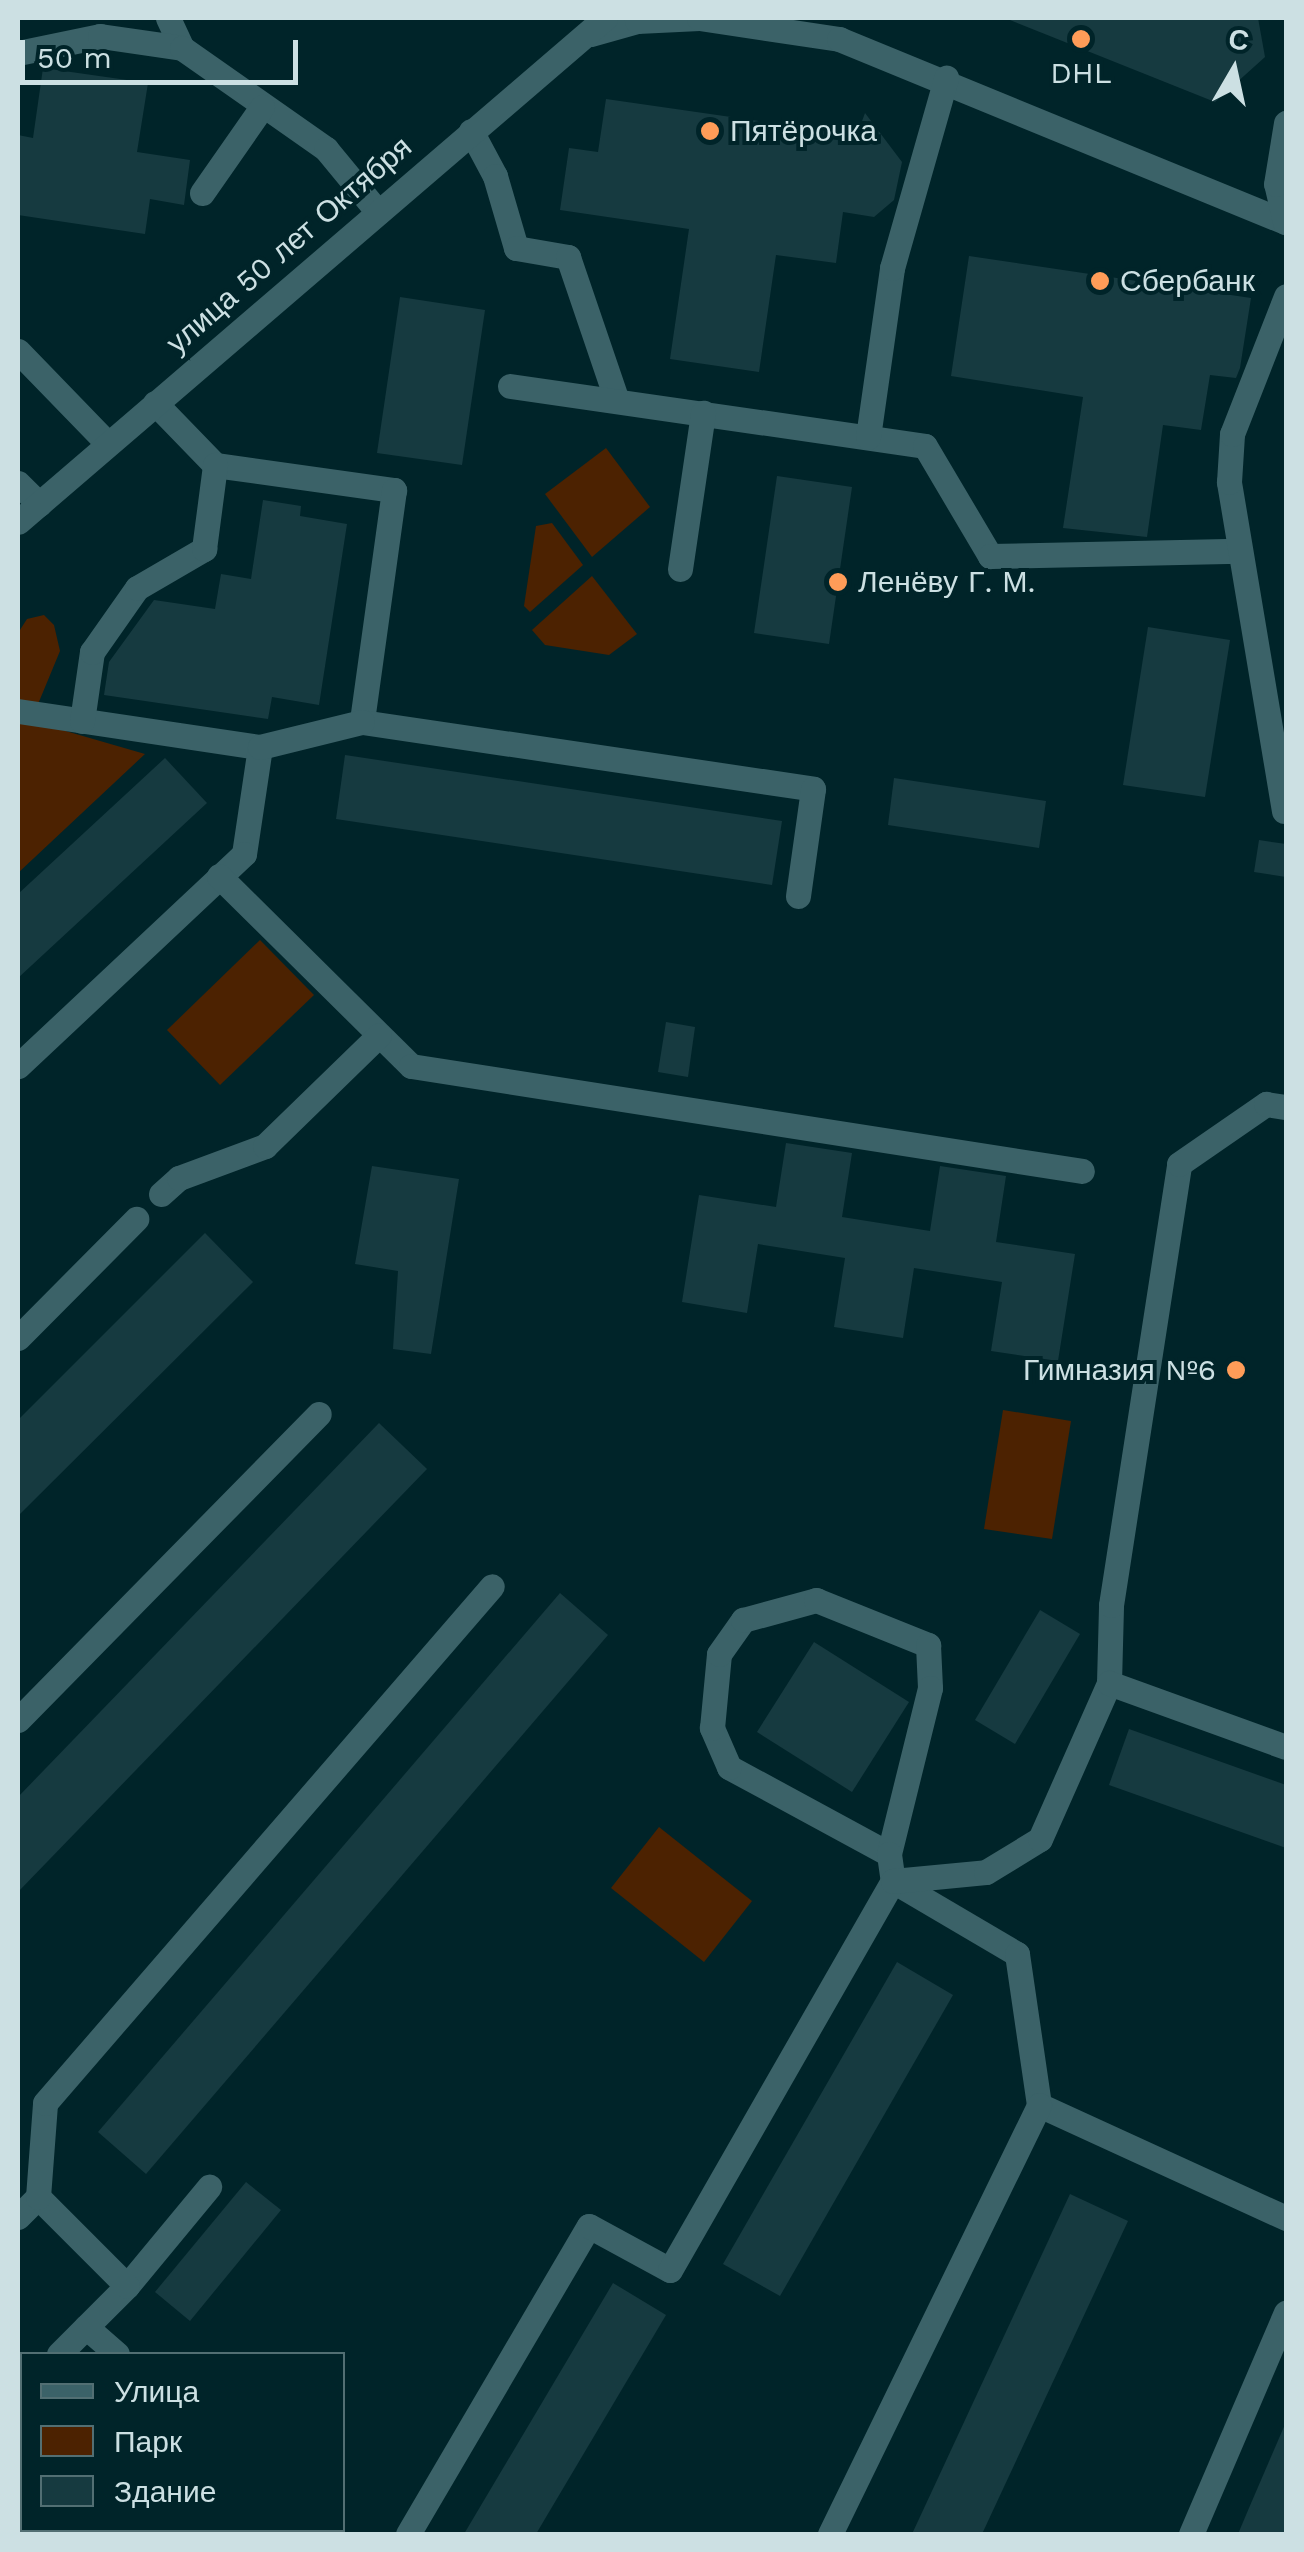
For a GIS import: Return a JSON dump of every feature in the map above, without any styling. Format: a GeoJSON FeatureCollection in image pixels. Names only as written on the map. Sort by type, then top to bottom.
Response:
{"type":"FeatureCollection","features":[{"type":"Feature","properties":{"kind":"street"},"geometry":{"type":"LineString","coordinates":[[168,18],[182,48]]}},
{"type":"Feature","properties":{"kind":"street","name":"улица 50 лет Октября"},"geometry":{"type":"LineString","coordinates":[[18,522],[605,18]]}},
{"type":"Feature","properties":{"kind":"street"},"geometry":{"type":"LineString","coordinates":[[573,43],[602,29],[664,18],[835,28],[1286,222]]}},
{"type":"Feature","properties":{"kind":"street"},"geometry":{"type":"LineString","coordinates":[[18,53],[100,36],[182,48],[326,150],[378,212]]}},
{"type":"Feature","properties":{"kind":"street"},"geometry":{"type":"LineString","coordinates":[[868,437],[892,268],[946,78]]}},
{"type":"Feature","properties":{"kind":"street"},"geometry":{"type":"LineString","coordinates":[[202,193],[262,107]]}},
{"type":"Feature","properties":{"kind":"street"},"geometry":{"type":"LineString","coordinates":[[1286,122],[1276,184],[1286,222]]}},
{"type":"Feature","properties":{"kind":"street"},"geometry":{"type":"LineString","coordinates":[[471,131],[496,176],[516,248],[568,257],[616,401]]}},
{"type":"Feature","properties":{"kind":"street"},"geometry":{"type":"LineString","coordinates":[[1284,811],[1229,482],[1232,434],[1286,296]]}},
{"type":"Feature","properties":{"kind":"street"},"geometry":{"type":"LineString","coordinates":[[18,351],[108,444]]}},
{"type":"Feature","properties":{"kind":"street"},"geometry":{"type":"LineString","coordinates":[[510,386],[924,446],[990,556],[1239,551]]}},
{"type":"Feature","properties":{"kind":"street"},"geometry":{"type":"LineString","coordinates":[[155,404],[215,465],[394,490],[362,722]]}},
{"type":"Feature","properties":{"kind":"street"},"geometry":{"type":"LineString","coordinates":[[680,569],[703,413]]}},
{"type":"Feature","properties":{"kind":"street"},"geometry":{"type":"LineString","coordinates":[[82,720],[92,652],[137,588],[204,548],[215,465]]}},
{"type":"Feature","properties":{"kind":"street"},"geometry":{"type":"LineString","coordinates":[[18,482],[39,504]]}},
{"type":"Feature","properties":{"kind":"street"},"geometry":{"type":"LineString","coordinates":[[18,711],[260,747],[362,722],[813,789],[798,896]]}},
{"type":"Feature","properties":{"kind":"street"},"geometry":{"type":"LineString","coordinates":[[18,1066],[244,854],[260,747]]}},
{"type":"Feature","properties":{"kind":"street"},"geometry":{"type":"LineString","coordinates":[[220,876],[411,1066],[1082,1172]]}},
{"type":"Feature","properties":{"kind":"street"},"geometry":{"type":"LineString","coordinates":[[161,1194],[179,1178],[265,1146],[380,1035]]}},
{"type":"Feature","properties":{"kind":"street"},"geometry":{"type":"LineString","coordinates":[[894,1881],[986,1872],[1040,1839],[1110,1684],[1111,1604],[1179,1164],[1266,1104],[1286,1107]]}},
{"type":"Feature","properties":{"kind":"street"},"geometry":{"type":"LineString","coordinates":[[18,1338],[136,1218]]}},
{"type":"Feature","properties":{"kind":"street"},"geometry":{"type":"LineString","coordinates":[[18,1720],[319,1414]]}},
{"type":"Feature","properties":{"kind":"street"},"geometry":{"type":"LineString","coordinates":[[18,2217],[38,2197],[45,2103],[492,1586]]}},
{"type":"Feature","properties":{"kind":"street"},"geometry":{"type":"LineString","coordinates":[[408,2534],[589,2226],[670,2270],[894,1881],[889,1854],[930,1688],[928,1645],[816,1600],[743,1620],[720,1654],[712,1728],[729,1768],[889,1854]]}},
{"type":"Feature","properties":{"kind":"street"},"geometry":{"type":"LineString","coordinates":[[1110,1684],[1286,1747]]}},
{"type":"Feature","properties":{"kind":"street"},"geometry":{"type":"LineString","coordinates":[[830,2534],[1040,2105],[1017,1954],[894,1881]]}},
{"type":"Feature","properties":{"kind":"street"},"geometry":{"type":"LineString","coordinates":[[1040,2105],[1286,2218]]}},
{"type":"Feature","properties":{"kind":"street"},"geometry":{"type":"LineString","coordinates":[[61,2352],[127,2286],[208,2187]]}},
{"type":"Feature","properties":{"kind":"street"},"geometry":{"type":"LineString","coordinates":[[38,2197],[127,2286]]}},
{"type":"Feature","properties":{"kind":"street"},"geometry":{"type":"LineString","coordinates":[[1191,2534],[1286,2312]]}},
{"type":"Feature","properties":{"kind":"street"},"geometry":{"type":"LineString","coordinates":[[86,2327],[114,2352]]}},
{"type":"Feature","properties":{"kind":"green space"},"geometry":{"type":"Polygon","coordinates":[[[606,448],[650,507],[592,557],[545,494],[606,448]]]}},
{"type":"Feature","properties":{"kind":"green space"},"geometry":{"type":"Polygon","coordinates":[[[552,523],[583,565],[530,612],[524,606],[536,526],[552,523]]]}},
{"type":"Feature","properties":{"kind":"green space"},"geometry":{"type":"Polygon","coordinates":[[[592,576],[637,634],[609,655],[545,645],[532,630],[592,576]]]}},
{"type":"Feature","properties":{"kind":"green space"},"geometry":{"type":"Polygon","coordinates":[[[44,615],[54,625],[60,651],[31,721],[145,754],[18,873],[18,633],[27,619],[44,615]]]}},
{"type":"Feature","properties":{"kind":"green space"},"geometry":{"type":"Polygon","coordinates":[[[260,940],[314,995],[220,1085],[167,1030],[260,940]]]}},
{"type":"Feature","properties":{"kind":"green space"},"geometry":{"type":"Polygon","coordinates":[[[1003,1410],[1071,1421],[1052,1539],[984,1529],[1003,1410]]]}},
{"type":"Feature","properties":{"kind":"green space"},"geometry":{"type":"Polygon","coordinates":[[[659,1827],[752,1901],[704,1962],[611,1888],[659,1827]]]}},
{"type":"Feature","properties":{"kind":"building"},"geometry":{"type":"Polygon","coordinates":[[[1005,18],[1258,18],[1265,57],[1215,102],[1005,18]]]}},
{"type":"Feature","properties":{"kind":"building"},"geometry":{"type":"Polygon","coordinates":[[[43,68],[148,83],[137,152],[190,160],[184,205],[150,199],[145,234],[18,215],[18,135],[33,138],[43,68]]]}},
{"type":"Feature","properties":{"kind":"building"},"geometry":{"type":"Polygon","coordinates":[[[606,99],[857,135],[865,113],[902,162],[894,200],[874,217],[843,212],[836,263],[776,255],[759,372],[670,359],[689,229],[560,210],[569,148],[598,152],[606,99]]]}},
{"type":"Feature","properties":{"kind":"building"},"geometry":{"type":"Polygon","coordinates":[[[969,256],[1251,298],[1240,368],[1236,378],[1210,375],[1201,430],[1163,425],[1147,537],[1063,528],[1083,397],[951,376],[969,256]]]}},
{"type":"Feature","properties":{"kind":"building"},"geometry":{"type":"Polygon","coordinates":[[[400,297],[485,310],[462,465],[377,453],[400,297]]]}},
{"type":"Feature","properties":{"kind":"building"},"geometry":{"type":"Polygon","coordinates":[[[777,476],[852,487],[829,644],[754,633],[777,476]]]}},
{"type":"Feature","properties":{"kind":"building"},"geometry":{"type":"Polygon","coordinates":[[[263,500],[301,506],[300,516],[347,524],[319,705],[272,697],[268,719],[104,695],[109,662],[154,600],[215,609],[221,574],[251,579],[263,500]]]}},
{"type":"Feature","properties":{"kind":"building"},"geometry":{"type":"Polygon","coordinates":[[[1148,627],[1230,640],[1205,797],[1123,785],[1148,627]]]}},
{"type":"Feature","properties":{"kind":"building"},"geometry":{"type":"Polygon","coordinates":[[[345,755],[782,821],[772,885],[336,819],[345,755]]]}},
{"type":"Feature","properties":{"kind":"building"},"geometry":{"type":"Polygon","coordinates":[[[165,758],[207,803],[18,978],[18,894],[165,758]]]}},
{"type":"Feature","properties":{"kind":"building"},"geometry":{"type":"Polygon","coordinates":[[[894,778],[1046,801],[1039,848],[888,825],[894,778]]]}},
{"type":"Feature","properties":{"kind":"building"},"geometry":{"type":"Polygon","coordinates":[[[1259,840],[1286,844],[1286,877],[1254,872],[1259,840]]]}},
{"type":"Feature","properties":{"kind":"building"},"geometry":{"type":"Polygon","coordinates":[[[666,1022],[695,1027],[688,1077],[658,1072],[666,1022]]]}},
{"type":"Feature","properties":{"kind":"building"},"geometry":{"type":"Polygon","coordinates":[[[786,1143],[852,1153],[842,1217],[930,1231],[940,1166],[1006,1176],[996,1242],[1075,1254],[1058,1361],[991,1351],[1002,1282],[914,1268],[903,1338],[834,1327],[845,1258],[758,1244],[747,1313],[682,1302],[699,1195],[776,1207],[786,1143]]]}},
{"type":"Feature","properties":{"kind":"building"},"geometry":{"type":"Polygon","coordinates":[[[372,1166],[459,1179],[431,1354],[393,1349],[398,1271],[355,1264],[372,1166]]]}},
{"type":"Feature","properties":{"kind":"building"},"geometry":{"type":"Polygon","coordinates":[[[205,1233],[253,1282],[18,1516],[18,1420],[205,1233]]]}},
{"type":"Feature","properties":{"kind":"building"},"geometry":{"type":"Polygon","coordinates":[[[379,1423],[427,1469],[18,1892],[18,1797],[379,1423]]]}},
{"type":"Feature","properties":{"kind":"building"},"geometry":{"type":"Polygon","coordinates":[[[560,1593],[608,1635],[146,2174],[98,2132],[560,1593]]]}},
{"type":"Feature","properties":{"kind":"building"},"geometry":{"type":"Polygon","coordinates":[[[1040,1610],[1080,1634],[1015,1744],[975,1720],[1040,1610]]]}},
{"type":"Feature","properties":{"kind":"building"},"geometry":{"type":"Polygon","coordinates":[[[814,1642],[909,1702],[852,1792],[757,1732],[814,1642]]]}},
{"type":"Feature","properties":{"kind":"building"},"geometry":{"type":"Polygon","coordinates":[[[1129,1729],[1286,1785],[1286,1848],[1109,1785],[1129,1729]]]}},
{"type":"Feature","properties":{"kind":"building"},"geometry":{"type":"Polygon","coordinates":[[[897,1962],[953,1995],[780,2296],[723,2264],[897,1962]]]}},
{"type":"Feature","properties":{"kind":"building"},"geometry":{"type":"Polygon","coordinates":[[[246,2182],[281,2210],[190,2321],[155,2292],[246,2182]]]}},
{"type":"Feature","properties":{"kind":"building"},"geometry":{"type":"Polygon","coordinates":[[[1070,2194],[1128,2221],[982,2534],[912,2534],[1070,2194]]]}},
{"type":"Feature","properties":{"kind":"building"},"geometry":{"type":"Polygon","coordinates":[[[613,2283],[666,2315],[536,2534],[464,2534],[613,2283]]]}},
{"type":"Feature","properties":{"kind":"building"},"geometry":{"type":"Polygon","coordinates":[[[1286,2422],[1286,2534],[1238,2534],[1249,2508],[1286,2422]]]}},
{"type":"Feature","properties":{"kind":"place","name":"DHL"},"geometry":{"type":"Point","coordinates":[1081,39]}},
{"type":"Feature","properties":{"kind":"place","name":"Пятёрочка"},"geometry":{"type":"Point","coordinates":[710,131]}},
{"type":"Feature","properties":{"kind":"place","name":"Сбербанк"},"geometry":{"type":"Point","coordinates":[1100,281]}},
{"type":"Feature","properties":{"kind":"place","name":"Ленёву Г. М."},"geometry":{"type":"Point","coordinates":[838,582]}},
{"type":"Feature","properties":{"kind":"place","name":"Гимназия №6"},"geometry":{"type":"Point","coordinates":[1236,1370]}}]}
